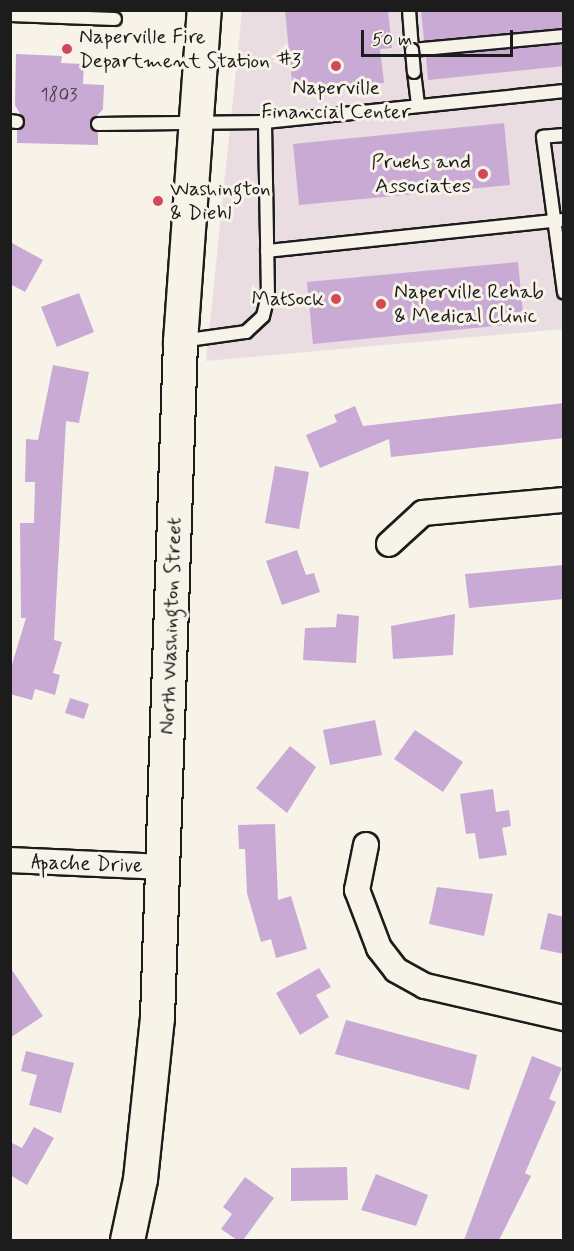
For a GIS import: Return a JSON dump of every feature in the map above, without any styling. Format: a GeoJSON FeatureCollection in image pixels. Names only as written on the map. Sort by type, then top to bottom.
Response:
{"type":"FeatureCollection","features":[{"type":"Feature","properties":{"kind":"main road","name":"North Washington Street"},"geometry":{"type":"LineString","coordinates":[[127,1240],[150,1102],[163,867],[180,341],[204,10]]}},
{"type":"Feature","properties":{"kind":"street"},"geometry":{"type":"LineString","coordinates":[[389,544],[423,513],[564,500]]}},
{"type":"Feature","properties":{"kind":"street"},"geometry":{"type":"LineString","coordinates":[[366,845],[357,890],[379,948],[396,970],[425,986],[564,1018]]}},
{"type":"Feature","properties":{"kind":"street","name":"Apache Drive"},"geometry":{"type":"LineString","coordinates":[[10,860],[163,867]]}},
{"type":"Feature","properties":{"kind":"lane"},"geometry":{"type":"LineString","coordinates":[[409,10],[418,106]]}},
{"type":"Feature","properties":{"kind":"lane"},"geometry":{"type":"LineString","coordinates":[[10,15],[115,19]]}},
{"type":"Feature","properties":{"kind":"lane"},"geometry":{"type":"LineString","coordinates":[[412,50],[564,36]]}},
{"type":"Feature","properties":{"kind":"lane"},"geometry":{"type":"LineString","coordinates":[[98,124],[195,126],[265,122],[564,91]]}},
{"type":"Feature","properties":{"kind":"lane"},"geometry":{"type":"LineString","coordinates":[[180,341],[246,332],[263,316],[267,251],[265,122]]}},
{"type":"Feature","properties":{"kind":"lane"},"geometry":{"type":"LineString","coordinates":[[564,135],[543,137],[558,221],[559,294],[564,293]]}},
{"type":"Feature","properties":{"kind":"lane"},"geometry":{"type":"LineString","coordinates":[[267,251],[558,221]]}},
{"type":"Feature","properties":{"kind":"shaded area"},"geometry":{"type":"Polygon","coordinates":[[[242,11],[563,11],[563,329],[206,361],[242,11]]]}},
{"type":"Feature","properties":{"kind":"building","name":"Naperville Financial Center"},"geometry":{"type":"Polygon","coordinates":[[[285,10],[388,10],[392,48],[380,49],[384,83],[293,92],[285,10]]]}},
{"type":"Feature","properties":{"kind":"building"},"geometry":{"type":"Polygon","coordinates":[[[421,10],[564,10],[564,28],[424,41],[421,10]]]}},
{"type":"Feature","properties":{"kind":"building"},"geometry":{"type":"Polygon","coordinates":[[[564,44],[564,66],[428,80],[426,57],[564,44]]]}},
{"type":"Feature","properties":{"kind":"building"},"geometry":{"type":"Polygon","coordinates":[[[16,54],[62,56],[61,63],[84,64],[83,84],[104,85],[103,109],[90,124],[98,132],[98,145],[17,143],[17,130],[25,123],[15,105],[16,54]]]}},
{"type":"Feature","properties":{"kind":"building"},"geometry":{"type":"Polygon","coordinates":[[[504,123],[510,185],[299,205],[293,144],[504,123]]]}},
{"type":"Feature","properties":{"kind":"building"},"geometry":{"type":"Polygon","coordinates":[[[10,242],[43,260],[25,292],[10,284],[10,242]]]}},
{"type":"Feature","properties":{"kind":"building"},"geometry":{"type":"Polygon","coordinates":[[[518,262],[524,323],[313,344],[307,282],[518,262]]]}},
{"type":"Feature","properties":{"kind":"building"},"geometry":{"type":"Polygon","coordinates":[[[79,293],[94,332],[57,347],[41,307],[79,293]]]}},
{"type":"Feature","properties":{"kind":"building"},"geometry":{"type":"Polygon","coordinates":[[[53,365],[89,372],[79,423],[66,421],[54,640],[62,642],[53,673],[60,675],[55,695],[35,689],[32,700],[10,694],[10,671],[26,618],[21,618],[20,523],[34,523],[35,482],[25,482],[26,439],[38,440],[53,365]]]}},
{"type":"Feature","properties":{"kind":"building"},"geometry":{"type":"Polygon","coordinates":[[[564,403],[564,438],[391,457],[389,439],[320,468],[306,435],[337,422],[334,415],[355,406],[363,426],[564,403]]]}},
{"type":"Feature","properties":{"kind":"building"},"geometry":{"type":"Polygon","coordinates":[[[275,466],[309,472],[299,529],[265,523],[275,466]]]}},
{"type":"Feature","properties":{"kind":"building"},"geometry":{"type":"Polygon","coordinates":[[[297,550],[306,575],[314,573],[320,592],[282,605],[266,561],[297,550]]]}},
{"type":"Feature","properties":{"kind":"building"},"geometry":{"type":"Polygon","coordinates":[[[564,565],[564,599],[469,608],[465,574],[564,565]]]}},
{"type":"Feature","properties":{"kind":"building"},"geometry":{"type":"Polygon","coordinates":[[[337,614],[359,616],[356,663],[303,660],[305,628],[336,627],[337,614]]]}},
{"type":"Feature","properties":{"kind":"building"},"geometry":{"type":"Polygon","coordinates":[[[455,614],[453,655],[393,659],[391,626],[455,614]]]}},
{"type":"Feature","properties":{"kind":"building"},"geometry":{"type":"Polygon","coordinates":[[[70,698],[89,704],[84,719],[65,713],[70,698]]]}},
{"type":"Feature","properties":{"kind":"building"},"geometry":{"type":"Polygon","coordinates":[[[375,720],[382,755],[330,765],[323,730],[375,720]]]}},
{"type":"Feature","properties":{"kind":"building"},"geometry":{"type":"Polygon","coordinates":[[[415,730],[463,762],[443,792],[394,759],[415,730]]]}},
{"type":"Feature","properties":{"kind":"building"},"geometry":{"type":"Polygon","coordinates":[[[290,746],[316,767],[287,813],[256,788],[290,746]]]}},
{"type":"Feature","properties":{"kind":"building"},"geometry":{"type":"Polygon","coordinates":[[[493,789],[496,812],[509,810],[511,826],[502,828],[507,855],[479,859],[475,833],[466,834],[460,794],[493,789]]]}},
{"type":"Feature","properties":{"kind":"building"},"geometry":{"type":"Polygon","coordinates":[[[275,824],[278,900],[291,896],[307,949],[276,958],[271,939],[261,942],[247,893],[245,849],[239,849],[238,825],[275,824]]]}},
{"type":"Feature","properties":{"kind":"building"},"geometry":{"type":"Polygon","coordinates":[[[437,887],[493,894],[484,936],[429,924],[437,887]]]}},
{"type":"Feature","properties":{"kind":"building"},"geometry":{"type":"Polygon","coordinates":[[[548,913],[564,917],[564,954],[540,949],[548,913]]]}},
{"type":"Feature","properties":{"kind":"building"},"geometry":{"type":"Polygon","coordinates":[[[10,967],[43,1016],[10,1038],[10,967]]]}},
{"type":"Feature","properties":{"kind":"building"},"geometry":{"type":"Polygon","coordinates":[[[319,968],[331,987],[316,995],[329,1017],[300,1035],[276,993],[319,968]]]}},
{"type":"Feature","properties":{"kind":"building"},"geometry":{"type":"Polygon","coordinates":[[[346,1020],[477,1055],[469,1090],[335,1054],[346,1020]]]}},
{"type":"Feature","properties":{"kind":"building"},"geometry":{"type":"Polygon","coordinates":[[[26,1051],[74,1063],[61,1113],[29,1105],[37,1075],[21,1071],[26,1051]]]}},
{"type":"Feature","properties":{"kind":"building"},"geometry":{"type":"Polygon","coordinates":[[[532,1056],[562,1068],[549,1099],[556,1102],[525,1173],[531,1176],[499,1240],[464,1240],[532,1056]]]}},
{"type":"Feature","properties":{"kind":"building"},"geometry":{"type":"Polygon","coordinates":[[[34,1127],[54,1138],[27,1185],[10,1175],[10,1142],[22,1148],[34,1127]]]}},
{"type":"Feature","properties":{"kind":"building"},"geometry":{"type":"Polygon","coordinates":[[[347,1167],[348,1200],[291,1201],[291,1168],[347,1167]]]}},
{"type":"Feature","properties":{"kind":"building"},"geometry":{"type":"Polygon","coordinates":[[[376,1174],[428,1195],[416,1226],[361,1210],[376,1174]]]}},
{"type":"Feature","properties":{"kind":"building"},"geometry":{"type":"Polygon","coordinates":[[[245,1177],[274,1198],[243,1240],[237,1240],[221,1229],[232,1214],[223,1207],[245,1177]]]}},
{"type":"Feature","properties":{"kind":"place","name":"Naperville Fire Department Station #3"},"geometry":{"type":"Point","coordinates":[67,49]}},
{"type":"Feature","properties":{"kind":"place","name":"Naperville Financial Center"},"geometry":{"type":"Point","coordinates":[336,66]}},
{"type":"Feature","properties":{"kind":"place","name":"Pruehs and Associates"},"geometry":{"type":"Point","coordinates":[483,174]}},
{"type":"Feature","properties":{"kind":"place","name":"Washington & Diehl"},"geometry":{"type":"Point","coordinates":[158,201]}},
{"type":"Feature","properties":{"kind":"place","name":"Matsock"},"geometry":{"type":"Point","coordinates":[336,299]}},
{"type":"Feature","properties":{"kind":"place","name":"Naperville Rehab & Medical Clinic"},"geometry":{"type":"Point","coordinates":[381,304]}}]}
